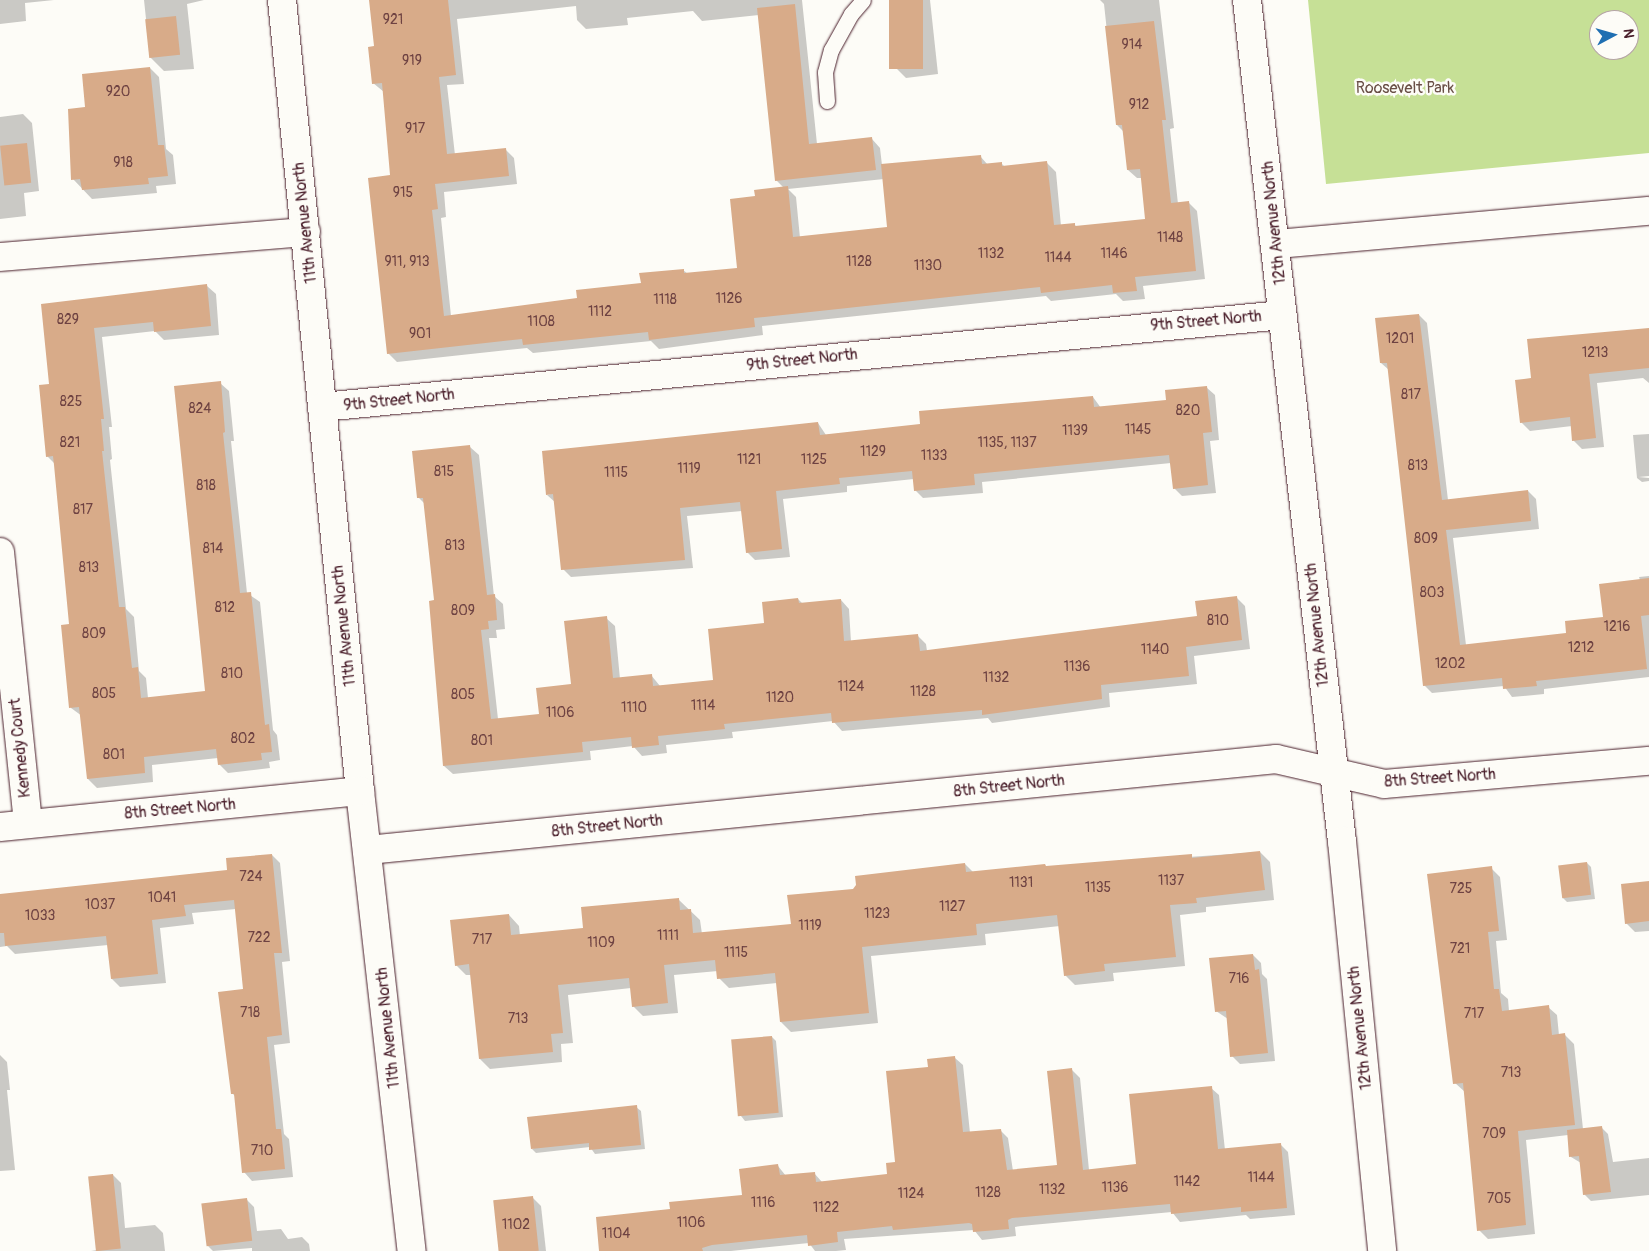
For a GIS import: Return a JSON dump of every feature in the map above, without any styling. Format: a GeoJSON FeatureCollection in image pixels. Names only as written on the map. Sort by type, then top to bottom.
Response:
{"type":"FeatureCollection","features":[{"type":"Feature","properties":{"kind":"street","name":"11th Avenue North"},"geometry":{"type":"LineString","coordinates":[[282,0],[360,791],[412,1251]]}},
{"type":"Feature","properties":{"kind":"street","name":"12th Avenue North"},"geometry":{"type":"LineString","coordinates":[[1248,0],[1277,244],[1283,314],[1334,774],[1382,1251]]}},
{"type":"Feature","properties":{"kind":"street"},"geometry":{"type":"LineString","coordinates":[[1277,244],[1649,212]]}},
{"type":"Feature","properties":{"kind":"street"},"geometry":{"type":"LineString","coordinates":[[0,257],[306,232]]}},
{"type":"Feature","properties":{"kind":"street","name":"9th Street North"},"geometry":{"type":"LineString","coordinates":[[322,407],[1283,314]]}},
{"type":"Feature","properties":{"kind":"street","name":"Kennedy Court"},"geometry":{"type":"LineString","coordinates":[[0,552],[28,823]]}},
{"type":"Feature","properties":{"kind":"street","name":"8th Street North"},"geometry":{"type":"LineString","coordinates":[[368,850],[1276,759],[1334,774],[1384,784],[1649,761]]}},
{"type":"Feature","properties":{"kind":"street","name":"8th Street North"},"geometry":{"type":"LineString","coordinates":[[0,827],[360,791]]}},
{"type":"Feature","properties":{"kind":"lane"},"geometry":{"type":"LineString","coordinates":[[827,101],[825,72],[831,50],[851,14],[863,0]]}},
{"type":"Feature","properties":{"kind":"green space","name":"Roosevelt Park"},"geometry":{"type":"Polygon","coordinates":[[[1308,0],[1649,0],[1649,153],[1326,184],[1308,0]]]}},
{"type":"Feature","properties":{"kind":"building"},"geometry":{"type":"Polygon","coordinates":[[[369,0],[448,0],[456,75],[439,77],[447,154],[506,148],[509,176],[435,184],[438,209],[432,210],[444,316],[577,298],[576,290],[641,283],[639,273],[684,269],[684,273],[737,268],[730,199],[755,196],[754,190],[788,186],[793,237],[887,227],[881,164],[981,155],[982,164],[1002,162],[1002,166],[1047,161],[1054,225],[1075,223],[1075,226],[1145,219],[1140,169],[1127,170],[1122,125],[1116,125],[1105,26],[1154,21],[1166,120],[1162,120],[1171,203],[1189,201],[1196,271],[1135,277],[1137,291],[1113,293],[1112,285],[1041,293],[1040,287],[754,318],[755,327],[649,340],[648,332],[523,345],[522,339],[387,354],[368,178],[390,175],[382,83],[372,84],[368,47],[374,46],[369,0]]]}},
{"type":"Feature","properties":{"kind":"building"},"geometry":{"type":"Polygon","coordinates":[[[889,0],[923,0],[923,69],[889,69],[889,0]]]}},
{"type":"Feature","properties":{"kind":"building"},"geometry":{"type":"Polygon","coordinates":[[[795,4],[809,144],[872,137],[876,170],[775,181],[757,8],[795,4]]]}},
{"type":"Feature","properties":{"kind":"building"},"geometry":{"type":"Polygon","coordinates":[[[176,16],[180,55],[149,58],[145,19],[176,16]]]}},
{"type":"Feature","properties":{"kind":"building"},"geometry":{"type":"Polygon","coordinates":[[[150,67],[158,145],[164,145],[168,176],[148,178],[149,184],[82,190],[80,179],[71,180],[68,109],[85,107],[82,74],[150,67]]]}},
{"type":"Feature","properties":{"kind":"building"},"geometry":{"type":"Polygon","coordinates":[[[27,143],[31,183],[4,186],[0,146],[27,143]]]}},
{"type":"Feature","properties":{"kind":"building"},"geometry":{"type":"Polygon","coordinates":[[[207,284],[211,326],[154,332],[153,322],[94,328],[104,419],[101,419],[104,451],[102,451],[119,607],[125,607],[132,668],[138,667],[141,698],[205,691],[174,386],[221,381],[225,432],[223,433],[240,593],[251,592],[265,725],[269,724],[272,752],[261,753],[262,760],[218,765],[216,749],[144,757],[145,773],[87,779],[79,707],[69,708],[61,625],[69,624],[53,456],[46,457],[39,385],[49,384],[41,304],[207,284]]]}},
{"type":"Feature","properties":{"kind":"building"},"geometry":{"type":"Polygon","coordinates":[[[1419,314],[1442,500],[1528,490],[1531,521],[1446,530],[1460,645],[1566,633],[1565,621],[1603,617],[1599,584],[1649,578],[1649,615],[1641,616],[1647,669],[1536,681],[1537,686],[1503,689],[1502,678],[1423,686],[1387,363],[1380,363],[1375,318],[1419,314]]]}},
{"type":"Feature","properties":{"kind":"building"},"geometry":{"type":"Polygon","coordinates":[[[1649,328],[1649,368],[1589,374],[1596,438],[1572,441],[1570,417],[1520,423],[1515,380],[1531,378],[1527,339],[1649,328]]]}},
{"type":"Feature","properties":{"kind":"building"},"geometry":{"type":"Polygon","coordinates":[[[1207,386],[1212,432],[1203,433],[1208,485],[1173,489],[1169,455],[974,474],[975,485],[914,491],[912,471],[839,478],[840,484],[776,491],[782,549],[746,553],[740,502],[680,508],[685,560],[561,570],[553,494],[546,495],[542,451],[818,422],[820,435],[920,424],[919,411],[1093,396],[1094,407],[1166,400],[1165,390],[1207,386]]]}},
{"type":"Feature","properties":{"kind":"building"},"geometry":{"type":"Polygon","coordinates":[[[470,445],[487,595],[495,594],[497,620],[488,621],[489,629],[481,630],[491,719],[539,714],[536,688],[571,684],[564,621],[607,616],[613,678],[652,674],[653,686],[713,680],[708,629],[764,623],[762,602],[798,598],[799,603],[841,599],[844,641],[918,634],[920,651],[1197,616],[1195,601],[1237,596],[1242,640],[1186,647],[1189,676],[1101,685],[1102,699],[982,715],[982,710],[832,723],[831,713],[724,724],[725,729],[658,736],[659,745],[632,748],[631,737],[582,742],[583,752],[443,766],[429,601],[434,600],[423,498],[417,498],[412,451],[470,445]]]}},
{"type":"Feature","properties":{"kind":"building"},"geometry":{"type":"Polygon","coordinates":[[[1260,851],[1265,890],[1196,898],[1197,903],[1170,905],[1176,957],[1104,964],[1105,971],[1064,976],[1057,915],[976,924],[977,935],[862,947],[869,1013],[780,1022],[775,973],[717,979],[715,960],[664,965],[668,1003],[632,1007],[629,978],[558,985],[563,1033],[551,1034],[553,1052],[479,1059],[469,964],[455,966],[450,920],[509,914],[511,935],[583,928],[581,907],[679,898],[680,910],[691,909],[693,933],[791,924],[787,895],[853,889],[856,885],[855,876],[965,863],[966,872],[1045,864],[1046,866],[1192,854],[1192,858],[1260,851]]]}},
{"type":"Feature","properties":{"kind":"building"},"geometry":{"type":"Polygon","coordinates":[[[272,854],[282,953],[274,953],[282,1035],[267,1037],[276,1129],[281,1129],[285,1169],[242,1173],[234,1094],[231,1094],[218,992],[243,989],[234,900],[184,905],[186,916],[152,920],[158,974],[111,979],[106,936],[5,946],[4,933],[0,933],[0,894],[227,870],[226,858],[272,854]]]}},
{"type":"Feature","properties":{"kind":"building"},"geometry":{"type":"Polygon","coordinates":[[[1587,862],[1591,895],[1562,898],[1558,866],[1587,862]]]}},
{"type":"Feature","properties":{"kind":"building"},"geometry":{"type":"Polygon","coordinates":[[[1492,866],[1499,931],[1488,932],[1494,989],[1499,989],[1502,1011],[1549,1005],[1552,1035],[1565,1033],[1575,1125],[1518,1131],[1526,1225],[1477,1231],[1463,1083],[1453,1084],[1427,874],[1492,866]]]}},
{"type":"Feature","properties":{"kind":"building"},"geometry":{"type":"Polygon","coordinates":[[[1649,881],[1649,921],[1625,924],[1621,884],[1649,881]]]}},
{"type":"Feature","properties":{"kind":"building"},"geometry":{"type":"Polygon","coordinates":[[[1253,954],[1255,970],[1259,969],[1268,1053],[1230,1057],[1226,1011],[1215,1012],[1209,958],[1253,954]]]}},
{"type":"Feature","properties":{"kind":"building"},"geometry":{"type":"Polygon","coordinates":[[[772,1036],[779,1113],[738,1116],[731,1040],[772,1036]]]}},
{"type":"Feature","properties":{"kind":"building"},"geometry":{"type":"Polygon","coordinates":[[[955,1056],[963,1132],[1001,1129],[1007,1170],[1057,1165],[1047,1071],[1072,1068],[1083,1170],[1136,1164],[1129,1094],[1212,1086],[1218,1149],[1281,1143],[1287,1208],[1241,1212],[1241,1207],[1171,1214],[1170,1204],[1012,1218],[1008,1220],[1009,1229],[973,1232],[972,1224],[969,1223],[893,1230],[892,1226],[837,1232],[838,1242],[808,1246],[807,1235],[712,1245],[702,1248],[703,1251],[599,1251],[596,1217],[670,1209],[669,1202],[742,1195],[739,1169],[778,1164],[780,1175],[815,1172],[816,1182],[887,1174],[886,1163],[895,1162],[886,1071],[928,1067],[927,1059],[955,1056]]]}},
{"type":"Feature","properties":{"kind":"building"},"geometry":{"type":"Polygon","coordinates":[[[637,1105],[641,1145],[589,1150],[589,1143],[531,1149],[527,1117],[637,1105]]]}},
{"type":"Feature","properties":{"kind":"building"},"geometry":{"type":"Polygon","coordinates":[[[1602,1126],[1611,1192],[1583,1195],[1579,1156],[1569,1157],[1567,1130],[1602,1126]]]}},
{"type":"Feature","properties":{"kind":"building"},"geometry":{"type":"Polygon","coordinates":[[[113,1174],[121,1249],[96,1251],[88,1177],[113,1174]]]}},
{"type":"Feature","properties":{"kind":"building"},"geometry":{"type":"Polygon","coordinates":[[[533,1196],[539,1251],[499,1251],[493,1200],[533,1196]]]}},
{"type":"Feature","properties":{"kind":"building"},"geometry":{"type":"Polygon","coordinates":[[[247,1198],[252,1241],[207,1246],[201,1204],[247,1198]]]}}]}
